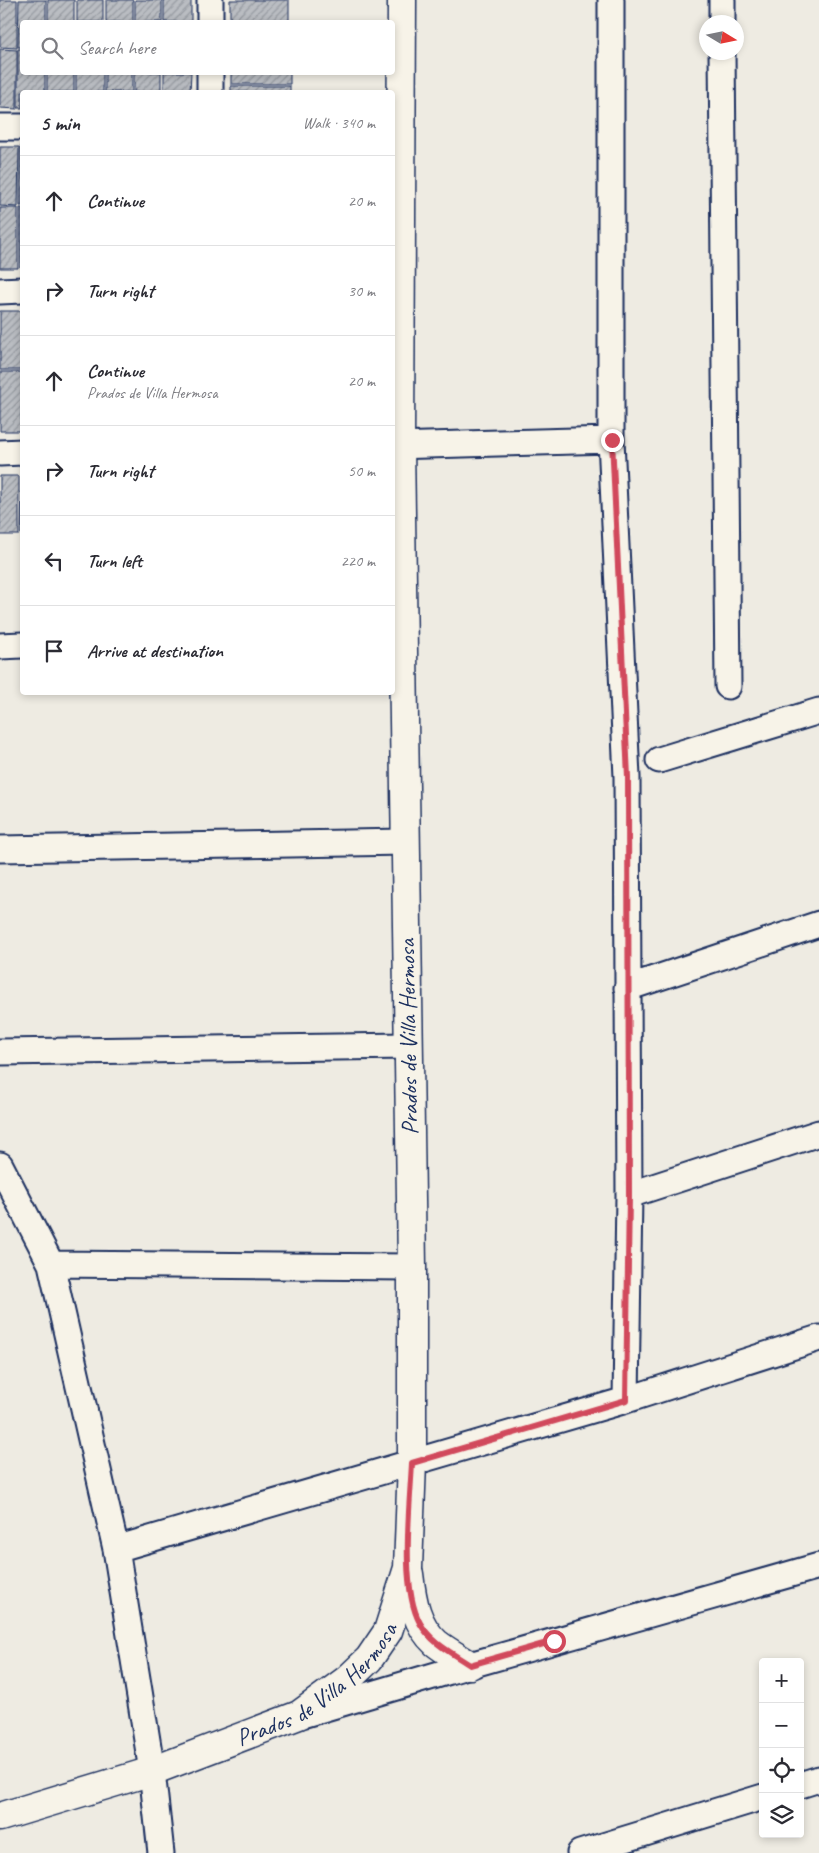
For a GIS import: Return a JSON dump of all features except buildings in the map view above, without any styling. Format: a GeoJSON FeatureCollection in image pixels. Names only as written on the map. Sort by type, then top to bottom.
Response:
{"type":"FeatureCollection","features":[{"type":"Feature","properties":{"kind":"main road","name":"Prados de Villa Hermosa"},"geometry":{"type":"LineString","coordinates":[[0,1818],[152,1772],[299,1715],[348,1679],[369,1659],[388,1631],[408,1568],[412,1463],[412,1267],[405,842],[397,640],[396,446],[402,0]]}},
{"type":"Feature","properties":{"kind":"main road"},"geometry":{"type":"LineString","coordinates":[[408,1568],[411,1594],[420,1623],[437,1643],[470,1665]]}},
{"type":"Feature","properties":{"kind":"street"},"geometry":{"type":"LineString","coordinates":[[210,0],[210,20]]}},
{"type":"Feature","properties":{"kind":"street"},"geometry":{"type":"LineString","coordinates":[[611,0],[612,440],[628,777],[627,988],[629,1195],[626,1400]]}},
{"type":"Feature","properties":{"kind":"street"},"geometry":{"type":"LineString","coordinates":[[722,0],[722,15]]}},
{"type":"Feature","properties":{"kind":"street"},"geometry":{"type":"LineString","coordinates":[[722,60],[728,686]]}},
{"type":"Feature","properties":{"kind":"street"},"geometry":{"type":"LineString","coordinates":[[210,75],[210,90]]}},
{"type":"Feature","properties":{"kind":"street"},"geometry":{"type":"LineString","coordinates":[[0,128],[20,127]]}},
{"type":"Feature","properties":{"kind":"street"},"geometry":{"type":"LineString","coordinates":[[0,291],[20,290]]}},
{"type":"Feature","properties":{"kind":"street"},"geometry":{"type":"LineString","coordinates":[[396,446],[612,440]]}},
{"type":"Feature","properties":{"kind":"street"},"geometry":{"type":"LineString","coordinates":[[0,453],[20,452]]}},
{"type":"Feature","properties":{"kind":"street"},"geometry":{"type":"LineString","coordinates":[[0,646],[20,645]]}},
{"type":"Feature","properties":{"kind":"street"},"geometry":{"type":"LineString","coordinates":[[659,760],[819,711]]}},
{"type":"Feature","properties":{"kind":"street"},"geometry":{"type":"LineString","coordinates":[[0,849],[405,842]]}},
{"type":"Feature","properties":{"kind":"street"},"geometry":{"type":"LineString","coordinates":[[627,988],[819,924]]}},
{"type":"Feature","properties":{"kind":"street"},"geometry":{"type":"LineString","coordinates":[[0,1052],[408,1046]]}},
{"type":"Feature","properties":{"kind":"street"},"geometry":{"type":"LineString","coordinates":[[629,1195],[819,1133]]}},
{"type":"Feature","properties":{"kind":"street"},"geometry":{"type":"LineString","coordinates":[[0,1165],[51,1264],[116,1549],[152,1772],[162,1853]]}},
{"type":"Feature","properties":{"kind":"street"},"geometry":{"type":"LineString","coordinates":[[51,1264],[412,1267]]}},
{"type":"Feature","properties":{"kind":"street"},"geometry":{"type":"LineString","coordinates":[[116,1549],[626,1400],[819,1338]]}},
{"type":"Feature","properties":{"kind":"street"},"geometry":{"type":"LineString","coordinates":[[299,1715],[819,1566]]}},
{"type":"Feature","properties":{"kind":"street"},"geometry":{"type":"LineString","coordinates":[[804,1784],[819,1779]]}},
{"type":"Feature","properties":{"kind":"street"},"geometry":{"type":"LineString","coordinates":[[580,1853],[759,1798]]}},
{"type":"Feature","properties":{"kind":"route"},"geometry":{"type":"LineString","coordinates":[[554,1641],[470,1665],[437,1643],[428,1634],[420,1623],[415,1610],[408,1568],[412,1463],[626,1400],[629,1195],[627,988],[628,777],[612,440]]}}]}
